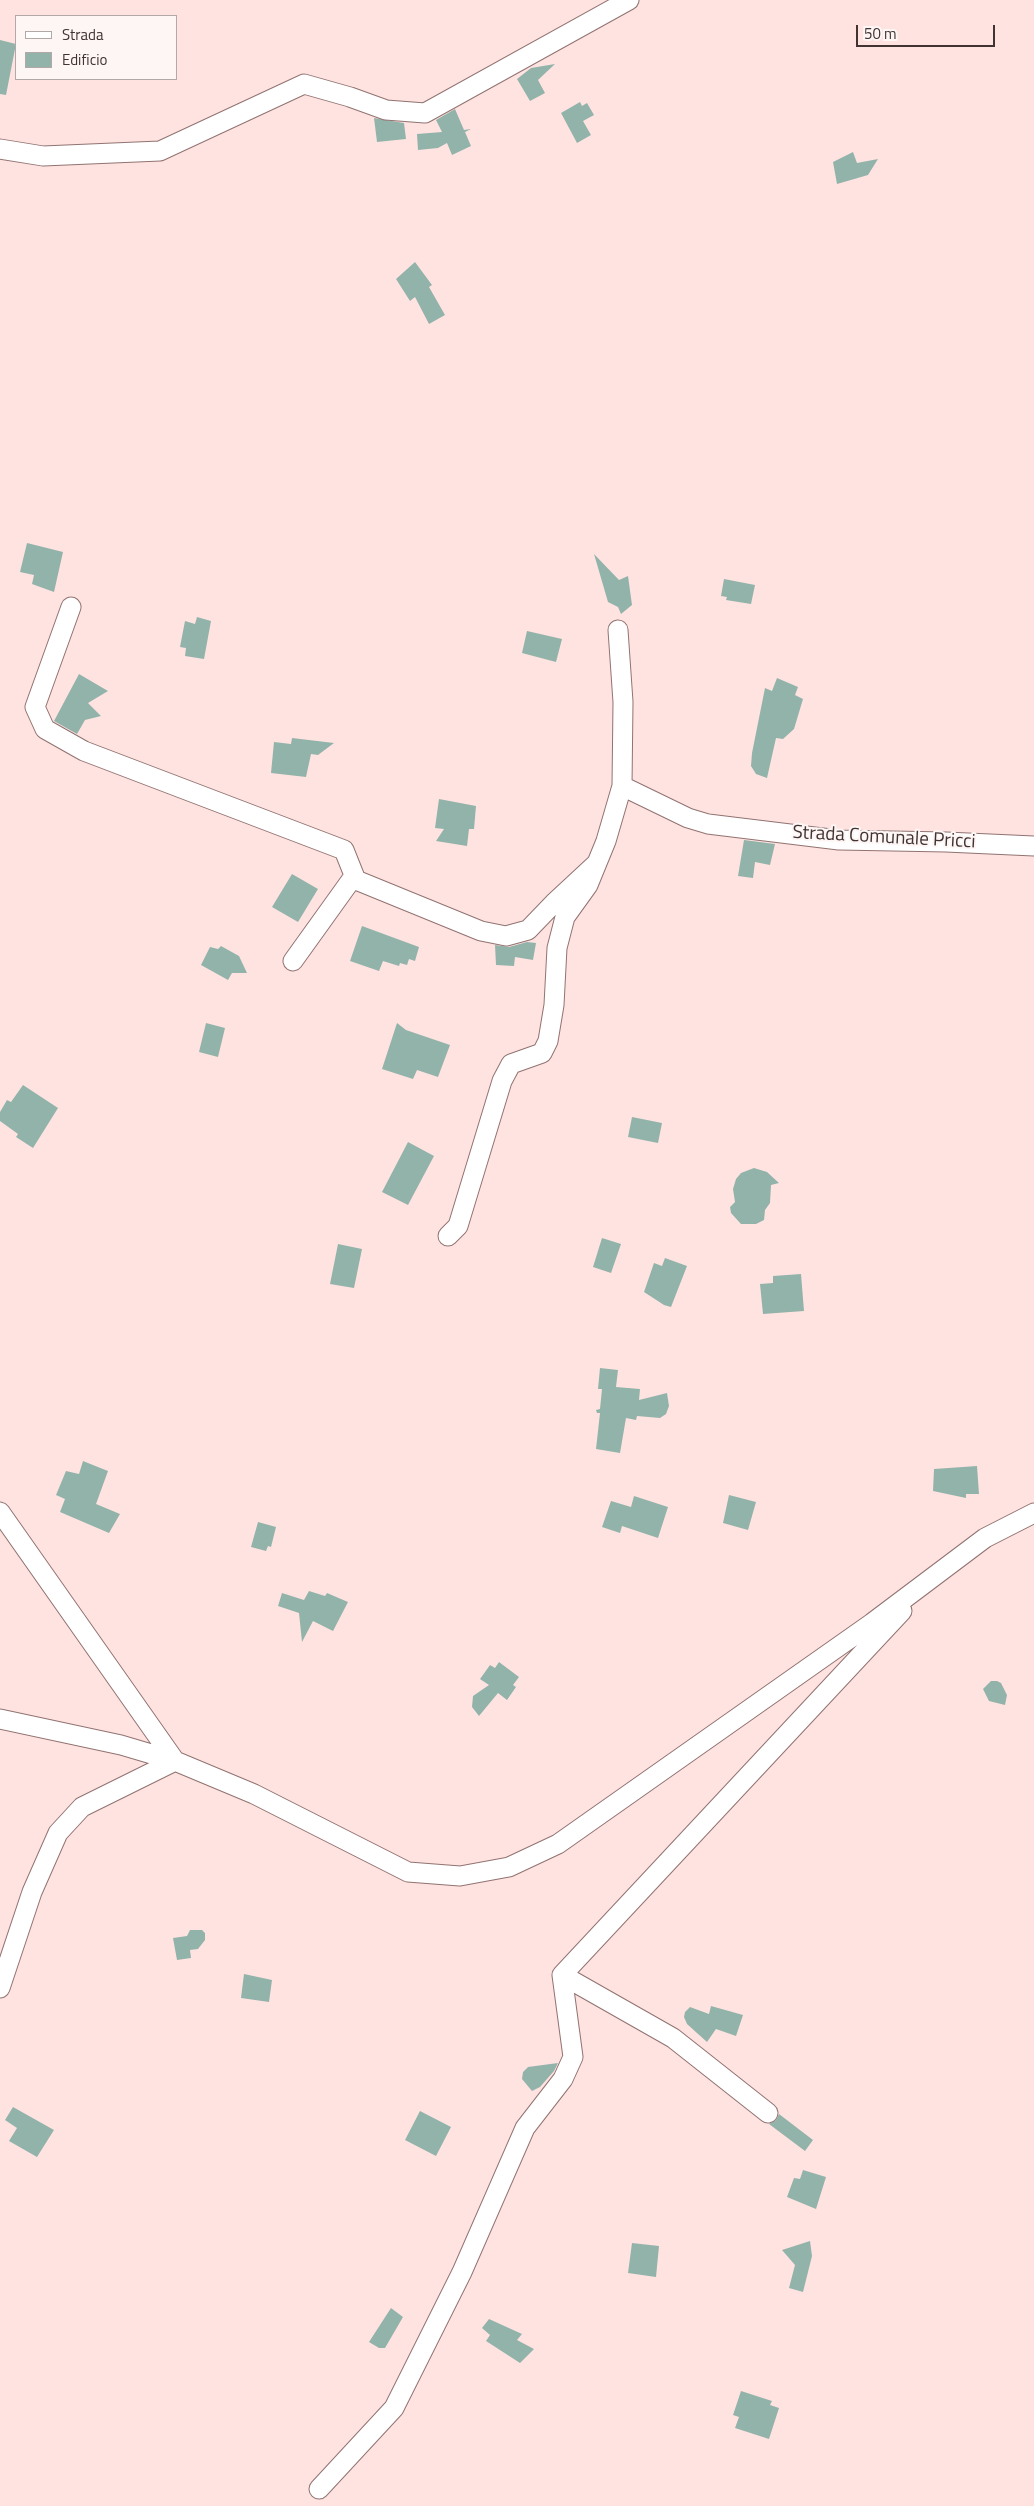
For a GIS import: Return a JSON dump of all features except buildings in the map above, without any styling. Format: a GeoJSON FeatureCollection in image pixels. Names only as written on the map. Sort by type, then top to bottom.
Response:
{"type":"FeatureCollection","features":[{"type":"Feature","properties":{"kind":"street"},"geometry":{"type":"LineString","coordinates":[[0,148],[43,156],[160,151],[304,84],[350,97],[386,110],[425,113],[629,0]]}},
{"type":"Feature","properties":{"kind":"street"},"geometry":{"type":"LineString","coordinates":[[71,606],[35,707],[45,729],[84,751],[344,850],[356,880],[482,931],[506,936],[528,930],[554,902],[596,864]]}},
{"type":"Feature","properties":{"kind":"street"},"geometry":{"type":"LineString","coordinates":[[448,1236],[458,1226],[502,1081],[512,1064],[542,1053],[548,1041],[554,1005],[557,948],[565,917],[588,885],[606,841],[622,786],[623,720],[618,630]]}},
{"type":"Feature","properties":{"kind":"street","name":"Strada Comunale Pricci"},"geometry":{"type":"LineString","coordinates":[[622,786],[688,818],[708,824],[838,840],[1034,846]]}},
{"type":"Feature","properties":{"kind":"street"},"geometry":{"type":"LineString","coordinates":[[292,961],[354,876]]}},
{"type":"Feature","properties":{"kind":"street"},"geometry":{"type":"LineString","coordinates":[[0,1512],[175,1761]]}},
{"type":"Feature","properties":{"kind":"street"},"geometry":{"type":"LineString","coordinates":[[0,1720],[121,1746],[175,1761],[254,1794],[408,1872],[460,1876],[509,1866],[558,1844],[872,1623],[985,1538],[1034,1513]]}},
{"type":"Feature","properties":{"kind":"street"},"geometry":{"type":"LineString","coordinates":[[562,1974],[937,1574]]}},
{"type":"Feature","properties":{"kind":"street"},"geometry":{"type":"LineString","coordinates":[[0,1988],[32,1892],[58,1833],[82,1807],[175,1761]]}},
{"type":"Feature","properties":{"kind":"street"},"geometry":{"type":"LineString","coordinates":[[562,1974],[673,2038],[768,2113]]}},
{"type":"Feature","properties":{"kind":"street"},"geometry":{"type":"LineString","coordinates":[[319,2488],[394,2408],[462,2272],[524,2128],[563,2079],[573,2057],[562,1974]]}}]}
